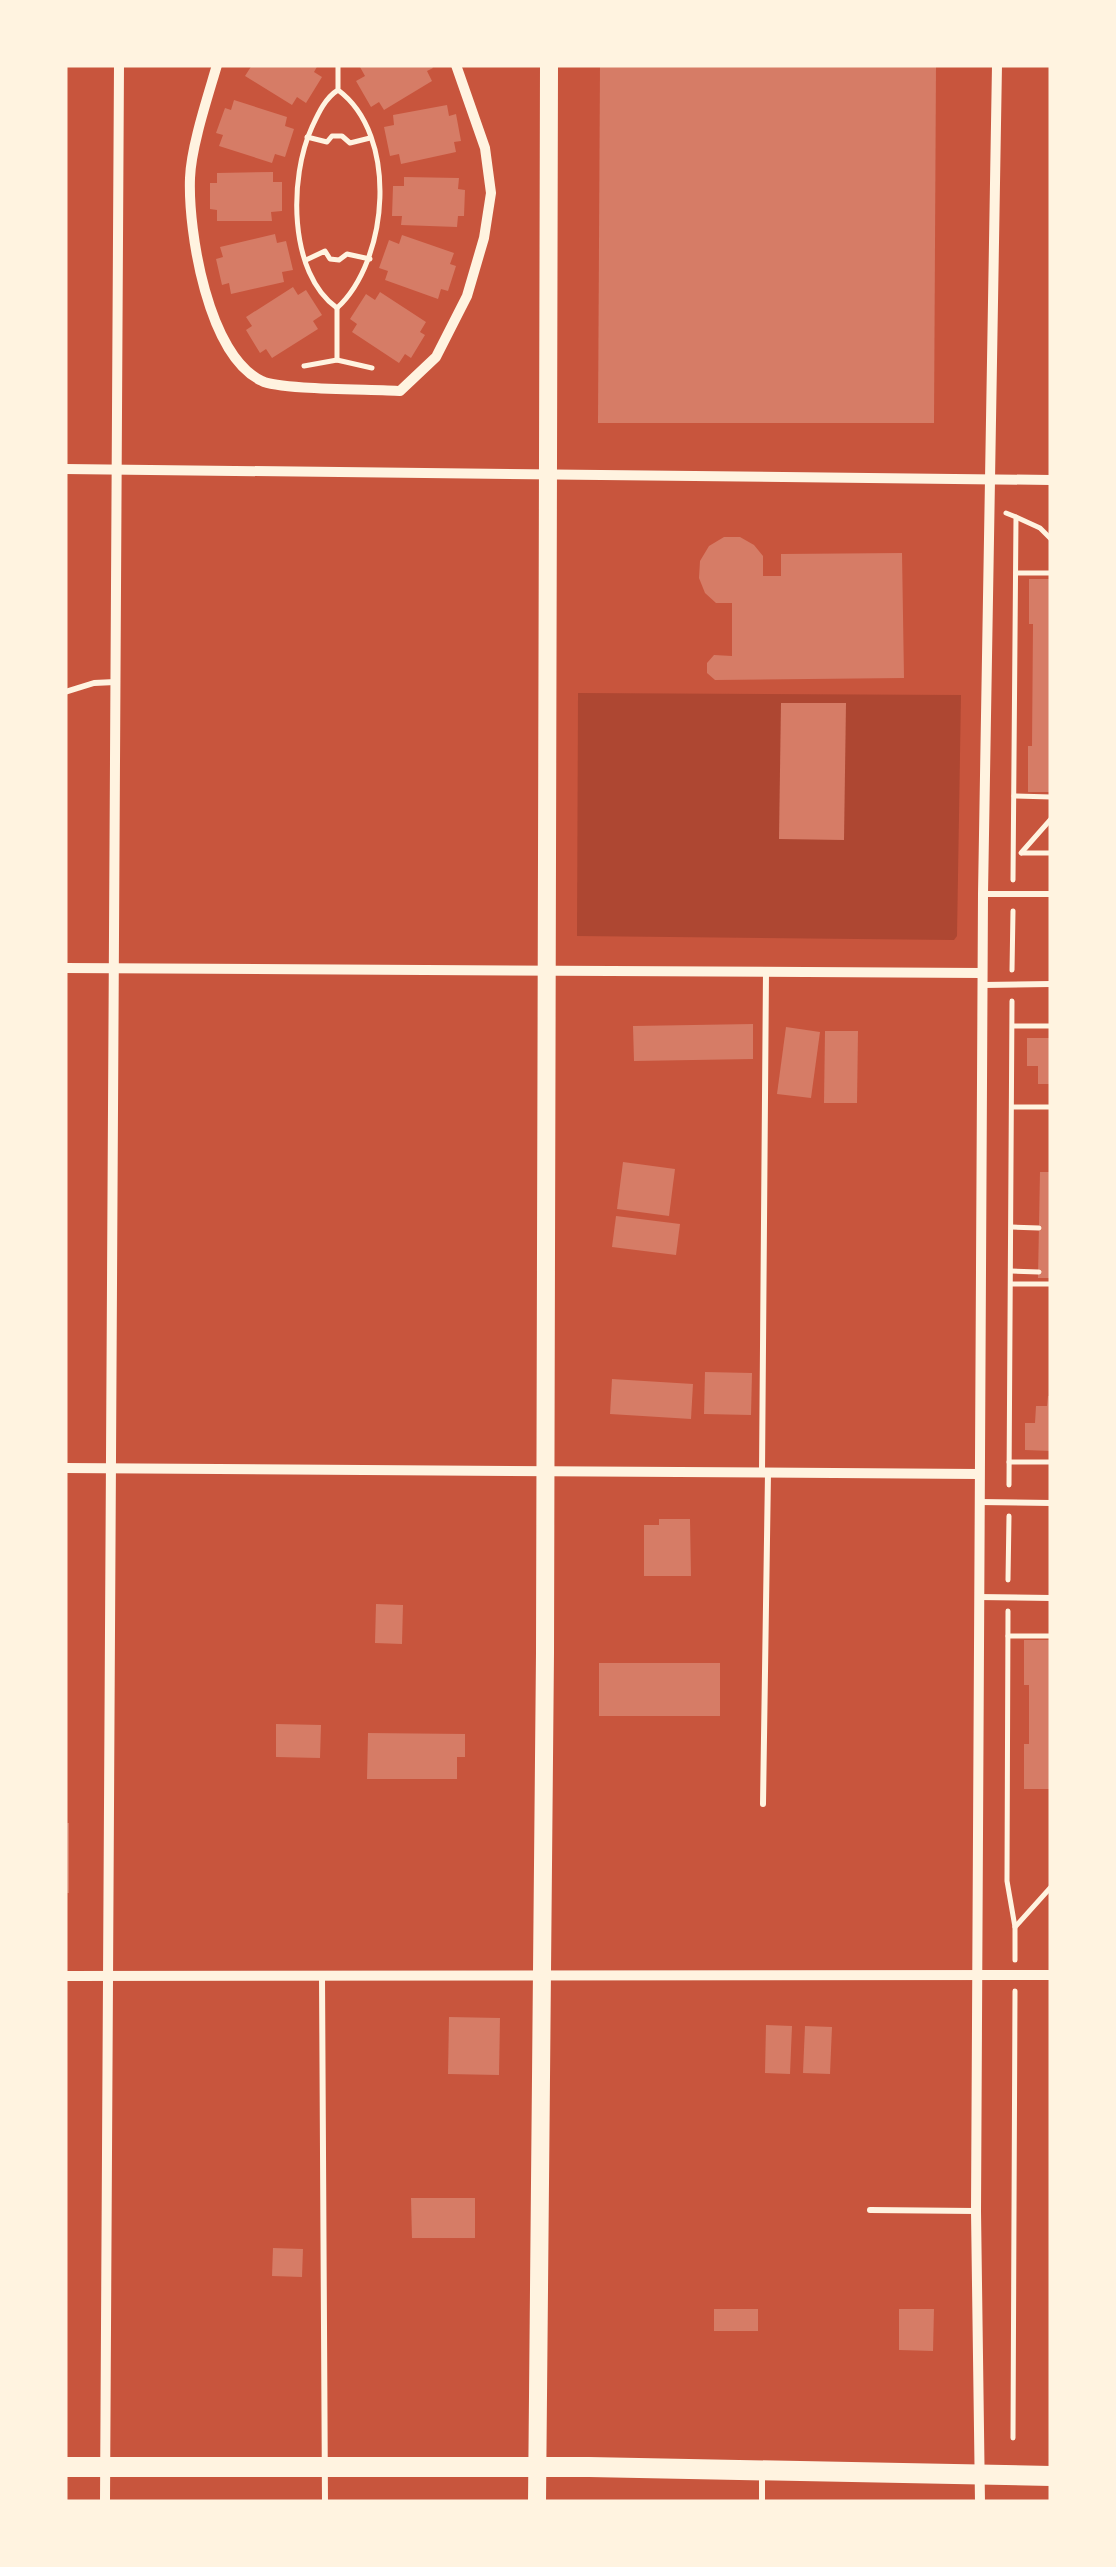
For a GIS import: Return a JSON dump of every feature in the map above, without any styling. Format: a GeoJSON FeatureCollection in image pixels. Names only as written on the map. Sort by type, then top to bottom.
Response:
{"type":"FeatureCollection","features":[{"type":"Feature","properties":{"kind":"main road"},"geometry":{"type":"LineString","coordinates":[[65,2466],[537,2467],[1051,2476]]}},
{"type":"Feature","properties":{"kind":"street"},"geometry":{"type":"LineString","coordinates":[[105,2502],[118,65]]}},
{"type":"Feature","properties":{"kind":"street"},"geometry":{"type":"LineString","coordinates":[[216,65],[190,176],[204,286],[222,338],[242,368],[264,383],[400,391],[436,357],[466,296],[484,238],[491,193],[485,148],[456,65]]}},
{"type":"Feature","properties":{"kind":"street"},"geometry":{"type":"LineString","coordinates":[[537,2502],[546,1470],[550,65]]}},
{"type":"Feature","properties":{"kind":"street"},"geometry":{"type":"LineString","coordinates":[[980,2502],[976,2211],[982,894],[998,65]]}},
{"type":"Feature","properties":{"kind":"street"},"geometry":{"type":"LineString","coordinates":[[65,469],[1051,480]]}},
{"type":"Feature","properties":{"kind":"street"},"geometry":{"type":"LineString","coordinates":[[65,968],[766,971],[982,979]]}},
{"type":"Feature","properties":{"kind":"street"},"geometry":{"type":"LineString","coordinates":[[65,1468],[979,1474]]}},
{"type":"Feature","properties":{"kind":"street"},"geometry":{"type":"LineString","coordinates":[[65,1976],[1051,1975]]}},
{"type":"Feature","properties":{"kind":"lane"},"geometry":{"type":"LineString","coordinates":[[65,692],[94,683],[115,682]]}},
{"type":"Feature","properties":{"kind":"lane"},"geometry":{"type":"LineString","coordinates":[[982,894],[1051,894]]}},
{"type":"Feature","properties":{"kind":"lane"},"geometry":{"type":"LineString","coordinates":[[763,1804],[766,971]]}},
{"type":"Feature","properties":{"kind":"lane"},"geometry":{"type":"LineString","coordinates":[[982,979],[1012,985],[1051,984]]}},
{"type":"Feature","properties":{"kind":"lane"},"geometry":{"type":"LineString","coordinates":[[979,1502],[1051,1503]]}},
{"type":"Feature","properties":{"kind":"lane"},"geometry":{"type":"LineString","coordinates":[[978,1597],[1051,1598]]}},
{"type":"Feature","properties":{"kind":"lane"},"geometry":{"type":"LineString","coordinates":[[322,1977],[326,2502]]}},
{"type":"Feature","properties":{"kind":"lane"},"geometry":{"type":"LineString","coordinates":[[870,2210],[976,2211]]}},
{"type":"Feature","properties":{"kind":"lane"},"geometry":{"type":"LineString","coordinates":[[762,2471],[762,2502]]}},
{"type":"Feature","properties":{"kind":"path"},"geometry":{"type":"LineString","coordinates":[[337,360],[337,308],[353,294],[370,259],[380,206],[370,138],[357,110],[338,90],[338,65]]}},
{"type":"Feature","properties":{"kind":"path"},"geometry":{"type":"LineString","coordinates":[[337,308],[326,300],[306,260],[299,235],[296,193],[307,138],[330,94],[338,90]]}},
{"type":"Feature","properties":{"kind":"path"},"geometry":{"type":"LineString","coordinates":[[307,138],[327,142],[332,136],[342,136],[350,143],[370,138]]}},
{"type":"Feature","properties":{"kind":"path"},"geometry":{"type":"LineString","coordinates":[[306,260],[325,252],[330,259],[339,260],[347,254],[370,259]]}},
{"type":"Feature","properties":{"kind":"path"},"geometry":{"type":"LineString","coordinates":[[990,507],[1040,528],[1051,539]]}},
{"type":"Feature","properties":{"kind":"path"},"geometry":{"type":"LineString","coordinates":[[1014,2438],[1016,1927],[1006,1881],[1012,985],[1017,853],[1016,517]]}},
{"type":"Feature","properties":{"kind":"path"},"geometry":{"type":"LineString","coordinates":[[1016,573],[1051,573]]}},
{"type":"Feature","properties":{"kind":"path"},"geometry":{"type":"LineString","coordinates":[[1014,796],[1051,797]]}},
{"type":"Feature","properties":{"kind":"path"},"geometry":{"type":"LineString","coordinates":[[1017,853],[1051,819]]}},
{"type":"Feature","properties":{"kind":"path"},"geometry":{"type":"LineString","coordinates":[[1017,853],[1051,853]]}},
{"type":"Feature","properties":{"kind":"path"},"geometry":{"type":"LineString","coordinates":[[1013,1026],[1051,1026]]}},
{"type":"Feature","properties":{"kind":"path"},"geometry":{"type":"LineString","coordinates":[[1012,1107],[1051,1107]]}},
{"type":"Feature","properties":{"kind":"path"},"geometry":{"type":"LineString","coordinates":[[1012,1227],[1039,1228]]}},
{"type":"Feature","properties":{"kind":"path"},"geometry":{"type":"LineString","coordinates":[[1011,1271],[1038,1272]]}},
{"type":"Feature","properties":{"kind":"path"},"geometry":{"type":"LineString","coordinates":[[1011,1284],[1051,1284]]}},
{"type":"Feature","properties":{"kind":"path"},"geometry":{"type":"LineString","coordinates":[[1009,1462],[1051,1462]]}},
{"type":"Feature","properties":{"kind":"path"},"geometry":{"type":"LineString","coordinates":[[1008,1636],[1051,1636]]}},
{"type":"Feature","properties":{"kind":"path"},"geometry":{"type":"LineString","coordinates":[[1016,1927],[1051,1887]]}},
{"type":"Feature","properties":{"kind":"shaded area"},"geometry":{"type":"Polygon","coordinates":[[[578,693],[961,695],[957,936],[954,940],[577,936],[578,693]]]}},
{"type":"Feature","properties":{"kind":"building"},"geometry":{"type":"Polygon","coordinates":[[[252,65],[318,65],[314,72],[322,77],[306,103],[297,97],[292,105],[245,76],[252,65]]]}},
{"type":"Feature","properties":{"kind":"building"},"geometry":{"type":"Polygon","coordinates":[[[431,65],[433,68],[427,71],[432,81],[384,110],[379,102],[371,107],[356,81],[365,76],[360,67],[431,65]]]}},
{"type":"Feature","properties":{"kind":"building"},"geometry":{"type":"Polygon","coordinates":[[[600,65],[936,65],[934,423],[598,423],[600,65]]]}},
{"type":"Feature","properties":{"kind":"building"},"geometry":{"type":"Polygon","coordinates":[[[234,100],[287,117],[285,126],[294,129],[285,157],[275,154],[272,163],[219,146],[223,135],[216,133],[225,108],[231,110],[234,100]]]}},
{"type":"Feature","properties":{"kind":"building"},"geometry":{"type":"Polygon","coordinates":[[[447,105],[449,116],[456,114],[461,141],[454,142],[456,152],[401,164],[399,154],[390,156],[384,127],[394,125],[393,115],[447,105]]]}},
{"type":"Feature","properties":{"kind":"building"},"geometry":{"type":"Polygon","coordinates":[[[273,172],[273,182],[282,182],[282,211],[271,212],[272,221],[217,221],[217,210],[210,209],[210,183],[217,183],[217,173],[273,172]]]}},
{"type":"Feature","properties":{"kind":"building"},"geometry":{"type":"Polygon","coordinates":[[[404,177],[459,178],[458,189],[465,190],[464,216],[458,216],[457,227],[401,225],[402,216],[392,216],[393,186],[404,186],[404,177]]]}},
{"type":"Feature","properties":{"kind":"building"},"geometry":{"type":"Polygon","coordinates":[[[275,234],[277,243],[286,241],[293,270],[282,272],[284,282],[231,294],[229,283],[222,285],[216,259],[223,257],[220,247],[275,234]]]}},
{"type":"Feature","properties":{"kind":"building"},"geometry":{"type":"Polygon","coordinates":[[[402,235],[454,253],[450,264],[456,266],[448,291],[441,289],[438,299],[385,280],[388,271],[379,268],[389,240],[399,244],[402,235]]]}},
{"type":"Feature","properties":{"kind":"building"},"geometry":{"type":"Polygon","coordinates":[[[293,287],[298,295],[306,290],[322,315],[313,321],[318,329],[272,358],[266,349],[260,353],[246,330],[252,326],[246,317],[293,287]]]}},
{"type":"Feature","properties":{"kind":"building"},"geometry":{"type":"Polygon","coordinates":[[[380,292],[426,322],[420,332],[425,335],[411,358],[405,354],[399,363],[352,332],[357,324],[350,319],[366,294],[375,300],[380,292]]]}},
{"type":"Feature","properties":{"kind":"building"},"geometry":{"type":"Polygon","coordinates":[[[724,537],[740,537],[754,545],[763,556],[763,576],[781,576],[781,554],[902,553],[904,678],[715,680],[707,673],[707,663],[714,655],[732,656],[732,603],[716,603],[705,593],[699,578],[700,561],[709,546],[724,537]]]}},
{"type":"Feature","properties":{"kind":"building"},"geometry":{"type":"Polygon","coordinates":[[[1029,579],[1051,579],[1051,792],[1028,792],[1033,624],[1029,624],[1029,579]]]}},
{"type":"Feature","properties":{"kind":"building"},"geometry":{"type":"Polygon","coordinates":[[[781,703],[846,703],[844,840],[779,839],[781,703]]]}},
{"type":"Feature","properties":{"kind":"building"},"geometry":{"type":"Polygon","coordinates":[[[753,1024],[753,1059],[634,1061],[633,1026],[753,1024]]]}},
{"type":"Feature","properties":{"kind":"building"},"geometry":{"type":"Polygon","coordinates":[[[786,1027],[820,1032],[811,1098],[777,1094],[786,1027]]]}},
{"type":"Feature","properties":{"kind":"building"},"geometry":{"type":"Polygon","coordinates":[[[825,1031],[858,1031],[857,1103],[824,1103],[825,1031]]]}},
{"type":"Feature","properties":{"kind":"building"},"geometry":{"type":"Polygon","coordinates":[[[1027,1038],[1051,1038],[1051,1084],[1038,1084],[1038,1066],[1027,1066],[1027,1038]]]}},
{"type":"Feature","properties":{"kind":"building"},"geometry":{"type":"Polygon","coordinates":[[[623,1162],[675,1169],[669,1216],[617,1209],[623,1162]]]}},
{"type":"Feature","properties":{"kind":"building"},"geometry":{"type":"Polygon","coordinates":[[[1040,1172],[1051,1172],[1051,1278],[1038,1278],[1040,1172]]]}},
{"type":"Feature","properties":{"kind":"building"},"geometry":{"type":"Polygon","coordinates":[[[616,1216],[680,1224],[676,1255],[612,1247],[616,1216]]]}},
{"type":"Feature","properties":{"kind":"building"},"geometry":{"type":"Polygon","coordinates":[[[705,1372],[752,1373],[751,1415],[704,1414],[705,1372]]]}},
{"type":"Feature","properties":{"kind":"building"},"geometry":{"type":"Polygon","coordinates":[[[612,1379],[693,1384],[691,1419],[610,1414],[612,1379]]]}},
{"type":"Feature","properties":{"kind":"building"},"geometry":{"type":"Polygon","coordinates":[[[1048,1396],[1051,1451],[1025,1450],[1025,1423],[1035,1423],[1036,1406],[1047,1406],[1048,1396]]]}},
{"type":"Feature","properties":{"kind":"building"},"geometry":{"type":"Polygon","coordinates":[[[659,1519],[690,1519],[691,1576],[644,1576],[644,1525],[659,1525],[659,1519]]]}},
{"type":"Feature","properties":{"kind":"building"},"geometry":{"type":"Polygon","coordinates":[[[376,1604],[403,1605],[402,1644],[375,1643],[376,1604]]]}},
{"type":"Feature","properties":{"kind":"building"},"geometry":{"type":"Polygon","coordinates":[[[1024,1640],[1051,1640],[1051,1789],[1024,1789],[1029,1685],[1024,1685],[1024,1640]]]}},
{"type":"Feature","properties":{"kind":"building"},"geometry":{"type":"Polygon","coordinates":[[[599,1663],[720,1663],[720,1716],[599,1716],[599,1663]]]}},
{"type":"Feature","properties":{"kind":"building"},"geometry":{"type":"Polygon","coordinates":[[[276,1724],[321,1725],[320,1758],[276,1757],[276,1724]]]}},
{"type":"Feature","properties":{"kind":"building"},"geometry":{"type":"Polygon","coordinates":[[[368,1733],[465,1734],[465,1757],[457,1757],[457,1779],[367,1779],[368,1733]]]}},
{"type":"Feature","properties":{"kind":"building"},"geometry":{"type":"Polygon","coordinates":[[[65,1823],[69,1823],[69,1893],[65,1893],[65,1823]]]}},
{"type":"Feature","properties":{"kind":"building"},"geometry":{"type":"Polygon","coordinates":[[[449,2017],[500,2018],[499,2075],[448,2074],[449,2017]]]}},
{"type":"Feature","properties":{"kind":"building"},"geometry":{"type":"Polygon","coordinates":[[[766,2025],[792,2026],[790,2074],[765,2073],[766,2025]]]}},
{"type":"Feature","properties":{"kind":"building"},"geometry":{"type":"Polygon","coordinates":[[[805,2026],[832,2027],[830,2074],[803,2073],[805,2026]]]}},
{"type":"Feature","properties":{"kind":"building"},"geometry":{"type":"Polygon","coordinates":[[[411,2198],[475,2198],[475,2238],[412,2238],[411,2198]]]}},
{"type":"Feature","properties":{"kind":"building"},"geometry":{"type":"Polygon","coordinates":[[[273,2248],[303,2249],[302,2277],[272,2276],[273,2248]]]}},
{"type":"Feature","properties":{"kind":"building"},"geometry":{"type":"Polygon","coordinates":[[[714,2309],[758,2309],[758,2331],[714,2331],[714,2309]]]}},
{"type":"Feature","properties":{"kind":"building"},"geometry":{"type":"Polygon","coordinates":[[[899,2309],[934,2309],[933,2351],[899,2350],[899,2309]]]}}]}
